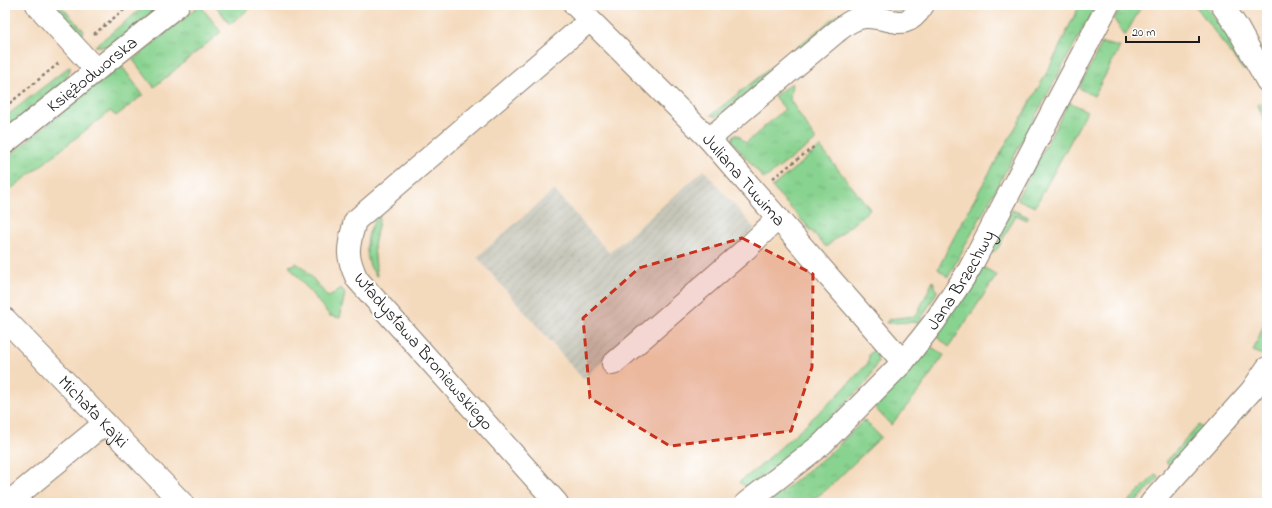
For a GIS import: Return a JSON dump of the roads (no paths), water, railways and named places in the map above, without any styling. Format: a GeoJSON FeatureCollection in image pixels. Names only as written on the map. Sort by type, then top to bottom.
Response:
{"type":"FeatureCollection","features":[{"type":"Feature","properties":{"kind":"street"},"geometry":{"type":"LineString","coordinates":[[37,5],[96,70]]}},
{"type":"Feature","properties":{"kind":"street","name":"Księżodworska"},"geometry":{"type":"LineString","coordinates":[[5,143],[178,5]]}},
{"type":"Feature","properties":{"kind":"street"},"geometry":{"type":"LineString","coordinates":[[709,139],[835,33],[854,20],[865,17],[880,18],[904,23],[909,21],[924,5]]}},
{"type":"Feature","properties":{"kind":"street","name":"Jana Brzechwy"},"geometry":{"type":"LineString","coordinates":[[746,503],[822,444],[903,362],[935,321],[969,270],[1108,5]]}},
{"type":"Feature","properties":{"kind":"street"},"geometry":{"type":"LineString","coordinates":[[1222,5],[1237,26],[1267,81]]}},
{"type":"Feature","properties":{"kind":"street","name":"Juliana Tuwima"},"geometry":{"type":"LineString","coordinates":[[581,10],[709,139],[903,362]]}},
{"type":"Feature","properties":{"kind":"street","name":"Władysława Broniewskiego"},"geometry":{"type":"LineString","coordinates":[[557,503],[357,279],[349,262],[349,244],[356,221],[581,10]]}},
{"type":"Feature","properties":{"kind":"street"},"geometry":{"type":"LineString","coordinates":[[613,364],[746,249],[778,218]]}},
{"type":"Feature","properties":{"kind":"street","name":"Michała Kajki"},"geometry":{"type":"LineString","coordinates":[[5,319],[182,503]]}},
{"type":"Feature","properties":{"kind":"street"},"geometry":{"type":"LineString","coordinates":[[1151,503],[1260,392],[1267,368]]}},
{"type":"Feature","properties":{"kind":"street"},"geometry":{"type":"LineString","coordinates":[[8,503],[105,424]]}}]}
